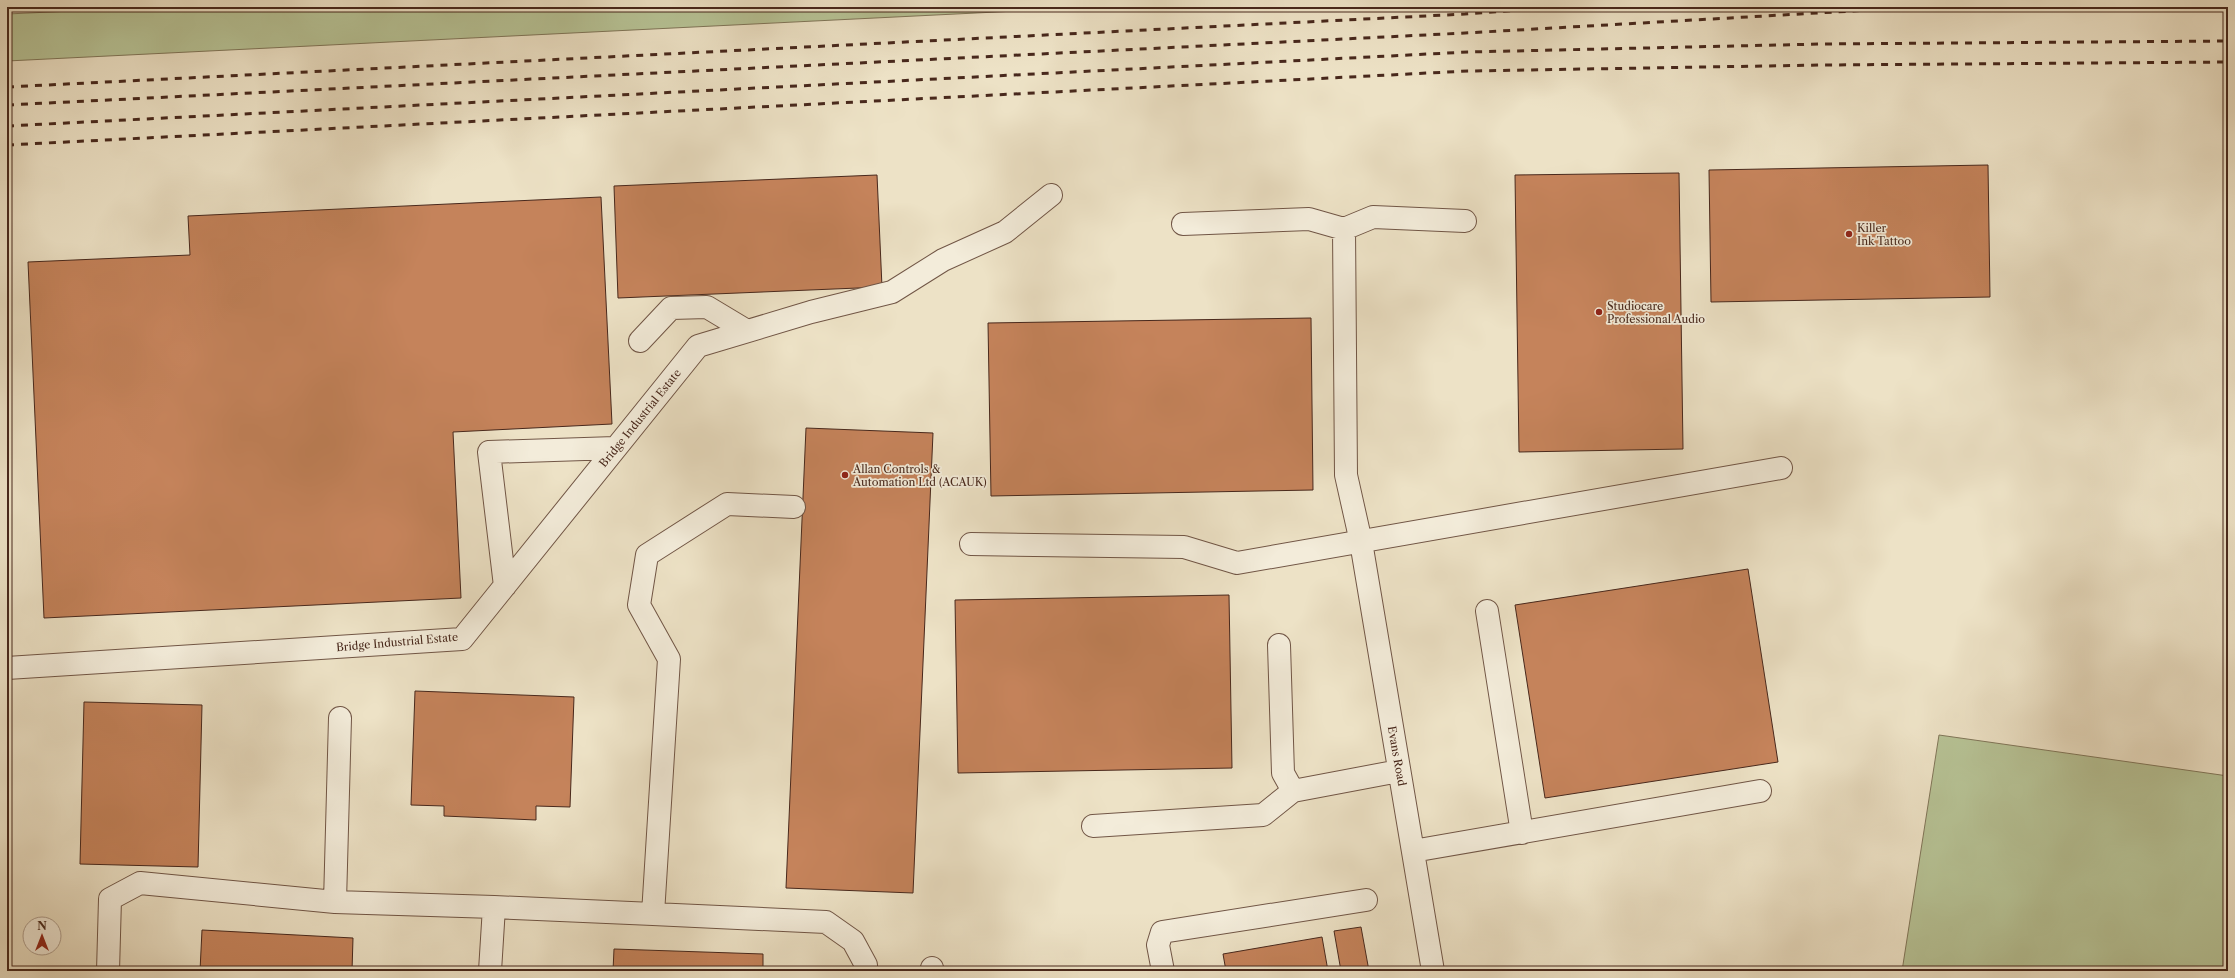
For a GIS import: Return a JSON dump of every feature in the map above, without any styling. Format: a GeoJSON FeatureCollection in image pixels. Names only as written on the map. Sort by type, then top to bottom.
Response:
{"type":"FeatureCollection","features":[{"type":"Feature","properties":{"kind":"street"},"geometry":{"type":"LineString","coordinates":[[640,341],[670,308],[707,307],[747,331],[811,312],[892,292],[943,260],[1005,232],[1051,195]]}},
{"type":"Feature","properties":{"kind":"street"},"geometry":{"type":"LineString","coordinates":[[1183,224],[1309,219],[1344,229],[1373,217],[1465,221]]}},
{"type":"Feature","properties":{"kind":"street","name":"Evans Road"},"geometry":{"type":"LineString","coordinates":[[1344,229],[1346,475],[1361,542],[1433,971]]}},
{"type":"Feature","properties":{"kind":"street","name":"Bridge Industrial Estate"},"geometry":{"type":"LineString","coordinates":[[7,668],[462,639],[698,346],[747,331]]}},
{"type":"Feature","properties":{"kind":"street"},"geometry":{"type":"LineString","coordinates":[[505,586],[489,452],[615,448]]}},
{"type":"Feature","properties":{"kind":"street"},"geometry":{"type":"LineString","coordinates":[[971,544],[1184,547],[1237,563],[1780,468]]}},
{"type":"Feature","properties":{"kind":"street"},"geometry":{"type":"LineString","coordinates":[[653,914],[669,659],[639,605],[647,555],[727,504],[794,507]]}},
{"type":"Feature","properties":{"kind":"street"},"geometry":{"type":"LineString","coordinates":[[1487,611],[1522,833]]}},
{"type":"Feature","properties":{"kind":"street"},"geometry":{"type":"LineString","coordinates":[[1279,645],[1283,773],[1294,791]]}},
{"type":"Feature","properties":{"kind":"street"},"geometry":{"type":"LineString","coordinates":[[335,902],[340,718]]}},
{"type":"Feature","properties":{"kind":"street"},"geometry":{"type":"LineString","coordinates":[[1093,826],[1263,815],[1294,791],[1399,771]]}},
{"type":"Feature","properties":{"kind":"street"},"geometry":{"type":"LineString","coordinates":[[1413,851],[1760,791]]}},
{"type":"Feature","properties":{"kind":"street"},"geometry":{"type":"LineString","coordinates":[[108,971],[110,899],[140,883],[335,902],[494,907],[826,922],[853,941],[866,965],[866,971]]}},
{"type":"Feature","properties":{"kind":"street"},"geometry":{"type":"LineString","coordinates":[[1163,971],[1158,945],[1162,932],[1366,900]]}},
{"type":"Feature","properties":{"kind":"street"},"geometry":{"type":"LineString","coordinates":[[490,971],[494,907]]}},
{"type":"Feature","properties":{"kind":"green space"},"geometry":{"type":"Polygon","coordinates":[[[159,7],[1097,7],[7,61],[7,14],[159,7]]]}},
{"type":"Feature","properties":{"kind":"green space"},"geometry":{"type":"Polygon","coordinates":[[[7,208],[9,208],[10,245],[7,245],[7,208]]]}},
{"type":"Feature","properties":{"kind":"green space"},"geometry":{"type":"Polygon","coordinates":[[[1939,735],[2228,776],[2228,971],[1902,971],[1939,735]]]}},
{"type":"Feature","properties":{"kind":"building","name":"Killer Ink Tattoo"},"geometry":{"type":"Polygon","coordinates":[[[1988,165],[1990,297],[1711,302],[1709,170],[1988,165]]]}},
{"type":"Feature","properties":{"kind":"building","name":"Studiocare Professional Audio"},"geometry":{"type":"Polygon","coordinates":[[[1679,173],[1683,449],[1519,452],[1515,175],[1679,173]]]}},
{"type":"Feature","properties":{"kind":"building"},"geometry":{"type":"Polygon","coordinates":[[[877,175],[882,287],[618,298],[614,186],[877,175]]]}},
{"type":"Feature","properties":{"kind":"building"},"geometry":{"type":"Polygon","coordinates":[[[601,197],[612,424],[453,432],[461,598],[44,618],[28,262],[190,255],[188,216],[601,197]]]}},
{"type":"Feature","properties":{"kind":"building"},"geometry":{"type":"Polygon","coordinates":[[[1311,318],[1313,490],[991,496],[988,323],[1311,318]]]}},
{"type":"Feature","properties":{"kind":"building"},"geometry":{"type":"Polygon","coordinates":[[[806,428],[933,433],[913,893],[786,888],[806,428]]]}},
{"type":"Feature","properties":{"kind":"building"},"geometry":{"type":"Polygon","coordinates":[[[1748,569],[1778,762],[1545,798],[1515,605],[1748,569]]]}},
{"type":"Feature","properties":{"kind":"building"},"geometry":{"type":"Polygon","coordinates":[[[1229,595],[1232,768],[958,773],[955,600],[1229,595]]]}},
{"type":"Feature","properties":{"kind":"building"},"geometry":{"type":"Polygon","coordinates":[[[415,691],[574,697],[570,807],[536,806],[536,820],[444,816],[444,806],[411,805],[415,691]]]}},
{"type":"Feature","properties":{"kind":"building"},"geometry":{"type":"Polygon","coordinates":[[[84,702],[202,705],[198,867],[80,864],[84,702]]]}},
{"type":"Feature","properties":{"kind":"building"},"geometry":{"type":"Polygon","coordinates":[[[1361,927],[1369,971],[1341,971],[1334,931],[1361,927]]]}},
{"type":"Feature","properties":{"kind":"building"},"geometry":{"type":"Polygon","coordinates":[[[202,930],[353,938],[352,971],[200,971],[202,930]]]}},
{"type":"Feature","properties":{"kind":"building"},"geometry":{"type":"Polygon","coordinates":[[[1322,937],[1328,971],[1226,971],[1223,954],[1322,937]]]}},
{"type":"Feature","properties":{"kind":"building"},"geometry":{"type":"Polygon","coordinates":[[[614,949],[763,954],[763,971],[613,971],[614,949]]]}},
{"type":"Feature","properties":{"kind":"railway"},"geometry":{"type":"LineString","coordinates":[[7,87],[1465,14],[1560,7]]}},
{"type":"Feature","properties":{"kind":"railway"},"geometry":{"type":"LineString","coordinates":[[7,105],[1465,33],[1923,7]]}},
{"type":"Feature","properties":{"kind":"railway"},"geometry":{"type":"LineString","coordinates":[[7,126],[1468,52],[1822,44],[2228,41]]}},
{"type":"Feature","properties":{"kind":"railway"},"geometry":{"type":"LineString","coordinates":[[7,145],[1468,71],[1823,65],[2228,62]]}},
{"type":"Feature","properties":{"kind":"place","name":"Killer Ink Tattoo"},"geometry":{"type":"Point","coordinates":[1849,234]}},
{"type":"Feature","properties":{"kind":"place","name":"Studiocare Professional Audio"},"geometry":{"type":"Point","coordinates":[1599,312]}},
{"type":"Feature","properties":{"kind":"place","name":"Allan Controls & Automation Ltd (ACAUK)"},"geometry":{"type":"Point","coordinates":[845,475]}}]}
